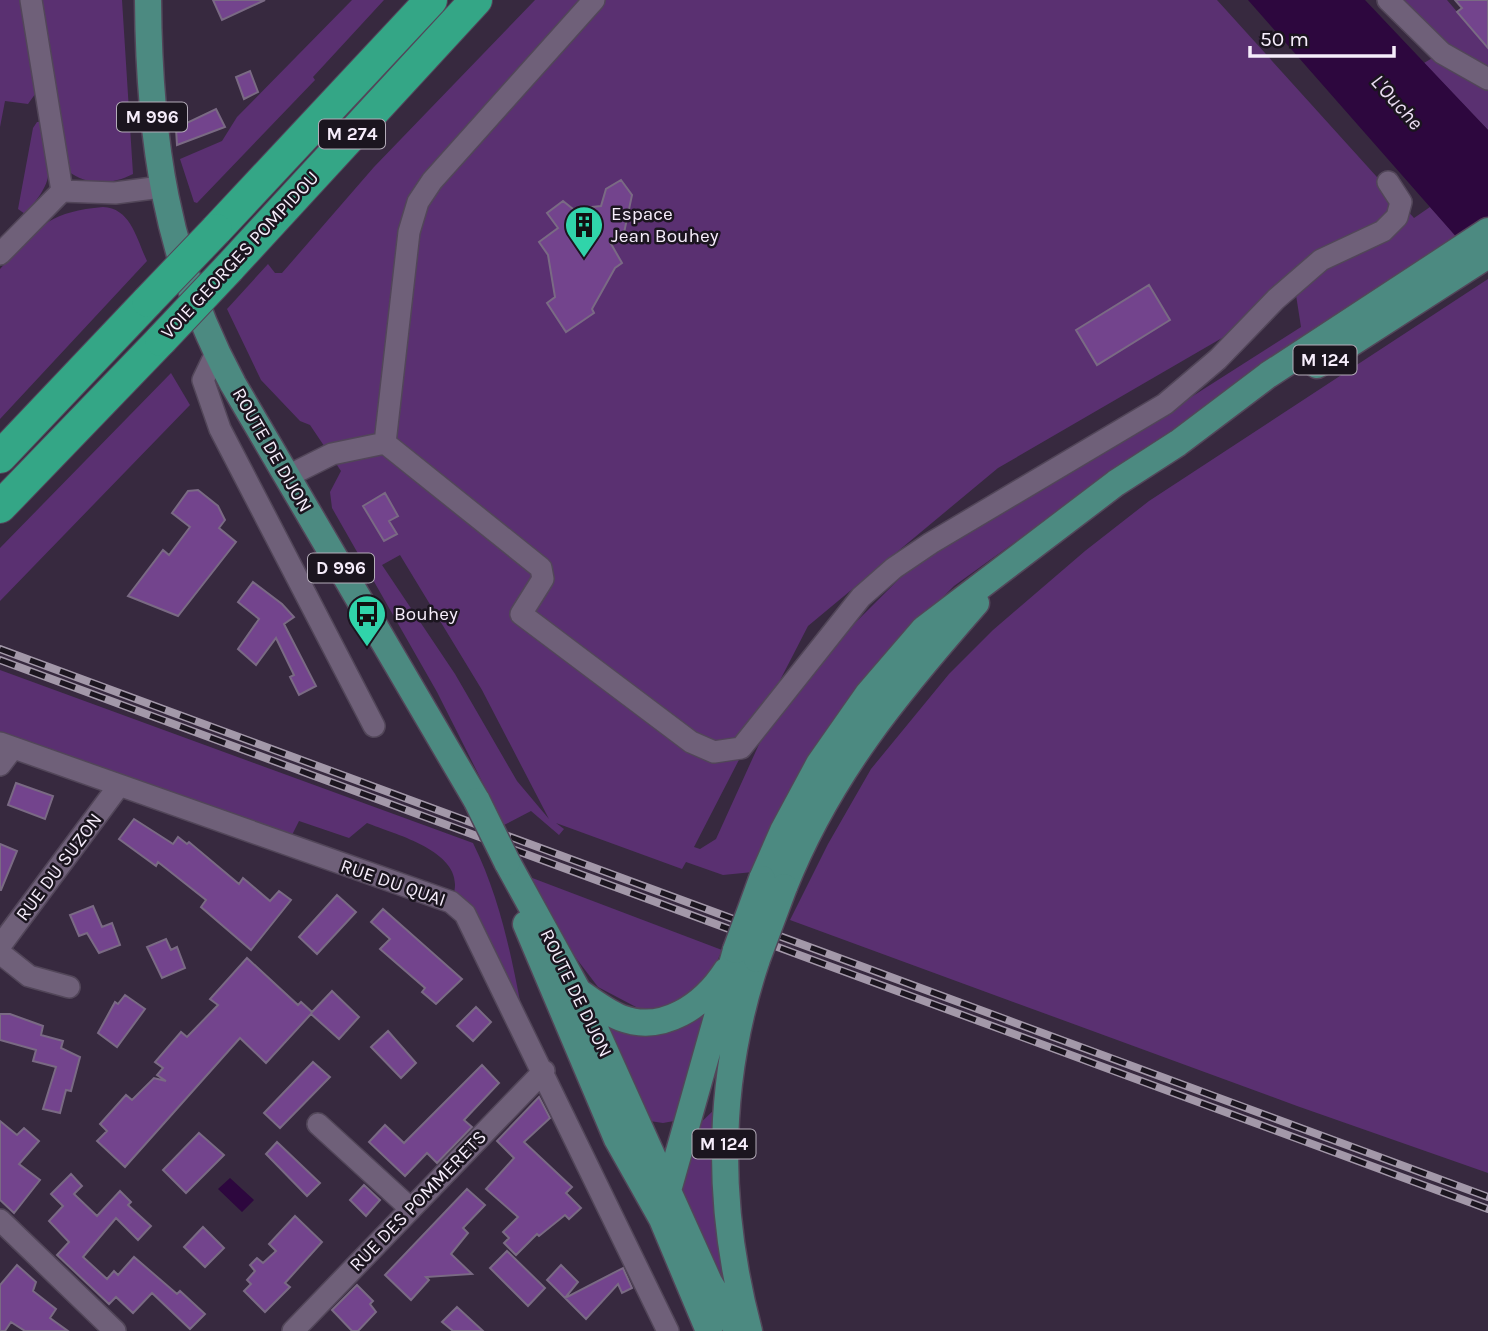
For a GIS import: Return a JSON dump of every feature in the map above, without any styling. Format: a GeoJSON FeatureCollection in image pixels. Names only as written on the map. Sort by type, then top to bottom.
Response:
{"type":"FeatureCollection","features":[{"type":"Feature","properties":{"kind":"highway","name":"VOIE GEORGES POMPIDOU"},"geometry":{"type":"LineString","coordinates":[[0,457],[431,0]]}},
{"type":"Feature","properties":{"kind":"highway","name":"VOIE GEORGES POMPIDOU"},"geometry":{"type":"LineString","coordinates":[[0,507],[229,268],[476,0]]}},
{"type":"Feature","properties":{"kind":"main road","name":"ROUTE DE DIJON"},"geometry":{"type":"LineString","coordinates":[[148,0],[148,74],[161,187],[191,292],[216,353],[477,801],[507,862],[578,991],[709,1282],[738,1331]]}},
{"type":"Feature","properties":{"kind":"main road","name":"M 124"},"geometry":{"type":"LineString","coordinates":[[662,1219],[686,1124],[773,883],[798,800],[842,729],[868,694],[924,629],[1116,483],[1178,443],[1268,375],[1470,259],[1488,231]]}},
{"type":"Feature","properties":{"kind":"main road","name":"ROUTE DE DIJON"},"geometry":{"type":"LineString","coordinates":[[507,862],[520,910],[597,1093],[622,1150],[662,1219],[709,1331]]}},
{"type":"Feature","properties":{"kind":"main road","name":"M 124"},"geometry":{"type":"LineString","coordinates":[[578,991],[621,1018],[649,1023],[667,1020],[694,1007],[709,995],[747,955]]}},
{"type":"Feature","properties":{"kind":"main road","name":"M 124"},"geometry":{"type":"LineString","coordinates":[[747,955],[746,992],[730,1069],[724,1137],[725,1195],[730,1244],[749,1331]]}},
{"type":"Feature","properties":{"kind":"main road","name":"M 124"},"geometry":{"type":"LineString","coordinates":[[639,1126],[673,1130],[686,1124],[707,1105],[730,1069]]}},
{"type":"Feature","properties":{"kind":"main road","name":"ROUTE DE DIJON"},"geometry":{"type":"LineString","coordinates":[[597,1093],[639,1126]]}},
{"type":"Feature","properties":{"kind":"street"},"geometry":{"type":"LineString","coordinates":[[31,0],[62,191]]}},
{"type":"Feature","properties":{"kind":"street"},"geometry":{"type":"LineString","coordinates":[[386,443],[409,232],[418,202],[471,136],[594,0]]}},
{"type":"Feature","properties":{"kind":"street"},"geometry":{"type":"LineString","coordinates":[[1388,0],[1442,53],[1488,79]]}},
{"type":"Feature","properties":{"kind":"street"},"geometry":{"type":"LineString","coordinates":[[386,443],[541,568],[543,579],[521,614],[691,742],[715,752],[741,748],[861,597],[894,568],[931,542],[1165,404],[1218,359],[1276,299],[1321,260],[1383,231],[1397,217],[1401,202],[1388,182]]}},
{"type":"Feature","properties":{"kind":"street"},"geometry":{"type":"LineString","coordinates":[[0,254],[62,191],[115,193],[161,187]]}},
{"type":"Feature","properties":{"kind":"street"},"geometry":{"type":"LineString","coordinates":[[216,353],[204,380],[220,429],[374,726]]}},
{"type":"Feature","properties":{"kind":"street"},"geometry":{"type":"LineString","coordinates":[[288,476],[332,454],[386,443]]}},
{"type":"Feature","properties":{"kind":"street"},"geometry":{"type":"LineString","coordinates":[[0,765],[6,745]]}},
{"type":"Feature","properties":{"kind":"street","name":"RUE DU QUAI"},"geometry":{"type":"LineString","coordinates":[[6,745],[118,787],[451,902],[465,914],[668,1331]]}},
{"type":"Feature","properties":{"kind":"street","name":"RUE DU SUZON"},"geometry":{"type":"LineString","coordinates":[[0,946],[118,787]]}},
{"type":"Feature","properties":{"kind":"street"},"geometry":{"type":"LineString","coordinates":[[0,953],[29,976],[69,987]]}},
{"type":"Feature","properties":{"kind":"street","name":"RUE DES POMMERETS"},"geometry":{"type":"LineString","coordinates":[[293,1331],[544,1072]]}},
{"type":"Feature","properties":{"kind":"street"},"geometry":{"type":"LineString","coordinates":[[318,1124],[411,1209]]}},
{"type":"Feature","properties":{"kind":"street"},"geometry":{"type":"LineString","coordinates":[[0,1220],[116,1331]]}},
{"type":"Feature","properties":{"kind":"shaded area"},"geometry":{"type":"Polygon","coordinates":[[[0,0],[23,0],[38,90],[28,104],[5,101],[0,127],[0,0]]]}},
{"type":"Feature","properties":{"kind":"shaded area"},"geometry":{"type":"Polygon","coordinates":[[[38,0],[122,0],[133,174],[100,182],[83,179],[68,171],[38,0]]]}},
{"type":"Feature","properties":{"kind":"shaded area"},"geometry":{"type":"Polygon","coordinates":[[[352,0],[384,0],[313,77],[315,80],[197,203],[194,202],[180,159],[222,141],[237,117],[352,0]]]}},
{"type":"Feature","properties":{"kind":"shaded area"},"geometry":{"type":"Polygon","coordinates":[[[535,0],[1217,0],[1414,218],[1430,207],[1459,239],[1151,444],[954,586],[896,644],[753,872],[723,875],[686,862],[682,869],[556,823],[564,829],[559,835],[531,811],[504,825],[437,692],[332,508],[330,492],[341,471],[310,425],[300,421],[261,380],[227,309],[268,264],[275,273],[282,273],[374,167],[535,0]],[[1296,295],[998,468],[808,626],[694,847],[700,849],[716,839],[765,731],[817,661],[899,579],[948,540],[1152,422],[1301,327],[1296,295]],[[400,555],[382,565],[455,674],[517,781],[549,819],[482,690],[400,555]]]}},
{"type":"Feature","properties":{"kind":"shaded area"},"geometry":{"type":"Polygon","coordinates":[[[1396,0],[1447,0],[1488,48],[1488,71],[1456,52],[1396,0]]]}},
{"type":"Feature","properties":{"kind":"shaded area"},"geometry":{"type":"Polygon","coordinates":[[[1434,57],[1488,91],[1488,130],[1424,63],[1434,57]]]}},
{"type":"Feature","properties":{"kind":"shaded area"},"geometry":{"type":"Polygon","coordinates":[[[37,122],[41,122],[49,171],[43,190],[25,214],[18,209],[33,128],[37,122]]]}},
{"type":"Feature","properties":{"kind":"shaded area"},"geometry":{"type":"Polygon","coordinates":[[[84,209],[113,209],[127,219],[147,261],[0,419],[0,269],[34,233],[55,218],[84,209]]]}},
{"type":"Feature","properties":{"kind":"shaded area"},"geometry":{"type":"Polygon","coordinates":[[[1488,279],[1488,1173],[790,920],[828,844],[871,769],[949,674],[993,630],[1085,551],[1149,501],[1488,279]]]}},
{"type":"Feature","properties":{"kind":"shaded area"},"geometry":{"type":"Polygon","coordinates":[[[171,373],[190,405],[0,601],[0,548],[171,373]]]}},
{"type":"Feature","properties":{"kind":"shaded area"},"geometry":{"type":"Polygon","coordinates":[[[0,670],[473,843],[497,903],[521,1006],[453,896],[455,881],[450,868],[440,857],[411,840],[367,823],[349,838],[299,821],[289,841],[0,736],[0,670]]]}},
{"type":"Feature","properties":{"kind":"shaded area"},"geometry":{"type":"Polygon","coordinates":[[[527,876],[722,950],[714,968],[682,1005],[639,1013],[636,1007],[598,987],[557,933],[527,876]]]}},
{"type":"Feature","properties":{"kind":"shaded area"},"geometry":{"type":"Polygon","coordinates":[[[710,1001],[674,1121],[663,1123],[643,1120],[598,1017],[710,1001]]]}},
{"type":"Feature","properties":{"kind":"shaded area"},"geometry":{"type":"Polygon","coordinates":[[[715,1109],[713,1187],[728,1296],[675,1192],[696,1127],[715,1109]]]}},
{"type":"Feature","properties":{"kind":"water","name":"L'Ouche"},"geometry":{"type":"Polygon","coordinates":[[[1248,0],[1365,0],[1488,130],[1488,273],[1248,0]]]}},
{"type":"Feature","properties":{"kind":"water"},"geometry":{"type":"Polygon","coordinates":[[[230,1178],[254,1200],[242,1212],[218,1189],[230,1178]]]}},
{"type":"Feature","properties":{"kind":"building"},"geometry":{"type":"Polygon","coordinates":[[[213,0],[265,0],[222,20],[213,0]]]}},
{"type":"Feature","properties":{"kind":"building"},"geometry":{"type":"Polygon","coordinates":[[[1455,0],[1488,0],[1488,48],[1457,12],[1462,8],[1455,0]]]}},
{"type":"Feature","properties":{"kind":"building"},"geometry":{"type":"Polygon","coordinates":[[[250,71],[258,92],[244,99],[236,77],[250,71]]]}},
{"type":"Feature","properties":{"kind":"building"},"geometry":{"type":"Polygon","coordinates":[[[216,109],[225,127],[177,145],[176,128],[216,109]]]}},
{"type":"Feature","properties":{"kind":"building","name":"Espace Jean Bouhey"},"geometry":{"type":"Polygon","coordinates":[[[621,180],[632,195],[624,233],[610,242],[622,263],[615,268],[592,309],[594,313],[566,332],[547,303],[555,297],[548,255],[539,242],[558,228],[547,213],[563,201],[573,209],[601,206],[606,189],[621,180]]]}},
{"type":"Feature","properties":{"kind":"building"},"geometry":{"type":"Polygon","coordinates":[[[1149,285],[1170,320],[1097,365],[1076,330],[1149,285]]]}},
{"type":"Feature","properties":{"kind":"building"},"geometry":{"type":"Polygon","coordinates":[[[198,490],[218,506],[225,520],[219,528],[236,542],[178,616],[128,596],[163,550],[169,555],[190,527],[172,513],[188,491],[198,490]]]}},
{"type":"Feature","properties":{"kind":"building"},"geometry":{"type":"Polygon","coordinates":[[[385,493],[398,516],[389,521],[397,534],[384,541],[363,506],[385,493]]]}},
{"type":"Feature","properties":{"kind":"building"},"geometry":{"type":"Polygon","coordinates":[[[253,582],[294,617],[284,624],[316,686],[299,695],[290,677],[294,675],[276,638],[256,665],[238,649],[259,619],[238,602],[253,582]]]}},
{"type":"Feature","properties":{"kind":"building"},"geometry":{"type":"Polygon","coordinates":[[[16,783],[53,796],[45,819],[8,805],[16,783]]]}},
{"type":"Feature","properties":{"kind":"building"},"geometry":{"type":"Polygon","coordinates":[[[134,819],[173,844],[178,837],[187,844],[189,842],[239,884],[243,878],[270,901],[279,891],[291,900],[251,950],[201,907],[206,900],[158,862],[156,866],[119,839],[134,819]]]}},
{"type":"Feature","properties":{"kind":"building"},"geometry":{"type":"Polygon","coordinates":[[[0,844],[17,851],[1,890],[0,890],[0,844]]]}},
{"type":"Feature","properties":{"kind":"building"},"geometry":{"type":"Polygon","coordinates":[[[337,895],[356,912],[317,954],[299,937],[337,895]]]}},
{"type":"Feature","properties":{"kind":"building"},"geometry":{"type":"Polygon","coordinates":[[[93,906],[102,927],[112,923],[120,945],[99,953],[87,933],[79,936],[70,915],[93,906]]]}},
{"type":"Feature","properties":{"kind":"building"},"geometry":{"type":"Polygon","coordinates":[[[383,909],[462,979],[436,1004],[422,992],[425,988],[380,949],[390,939],[371,922],[383,909]]]}},
{"type":"Feature","properties":{"kind":"building"},"geometry":{"type":"Polygon","coordinates":[[[166,939],[171,950],[177,947],[185,968],[162,978],[147,947],[166,939]]]}},
{"type":"Feature","properties":{"kind":"building"},"geometry":{"type":"Polygon","coordinates":[[[247,958],[298,1005],[301,1002],[312,1012],[332,991],[359,1017],[339,1039],[311,1014],[266,1063],[240,1038],[125,1167],[97,1141],[107,1131],[100,1124],[126,1095],[132,1100],[154,1078],[166,1081],[157,1075],[163,1068],[155,1062],[181,1032],[187,1037],[218,1005],[210,999],[247,958]]]}},
{"type":"Feature","properties":{"kind":"building"},"geometry":{"type":"Polygon","coordinates":[[[125,995],[145,1009],[117,1047],[98,1033],[115,1002],[118,1004],[125,995]]]}},
{"type":"Feature","properties":{"kind":"building"},"geometry":{"type":"Polygon","coordinates":[[[476,1007],[491,1022],[473,1041],[457,1026],[476,1007]]]}},
{"type":"Feature","properties":{"kind":"building"},"geometry":{"type":"Polygon","coordinates":[[[0,1014],[10,1014],[43,1026],[41,1035],[63,1041],[61,1048],[80,1057],[71,1091],[66,1090],[60,1113],[43,1109],[56,1067],[33,1061],[36,1050],[0,1040],[0,1014]]]}},
{"type":"Feature","properties":{"kind":"building"},"geometry":{"type":"Polygon","coordinates":[[[388,1031],[416,1063],[401,1078],[371,1047],[388,1031]]]}},
{"type":"Feature","properties":{"kind":"building"},"geometry":{"type":"Polygon","coordinates":[[[313,1062],[330,1077],[280,1128],[264,1113],[313,1062]]]}},
{"type":"Feature","properties":{"kind":"building"},"geometry":{"type":"Polygon","coordinates":[[[482,1065],[499,1083],[464,1120],[472,1127],[437,1163],[427,1153],[405,1176],[369,1142],[385,1125],[404,1143],[482,1065]]]}},
{"type":"Feature","properties":{"kind":"building"},"geometry":{"type":"Polygon","coordinates":[[[539,1097],[550,1118],[524,1142],[572,1187],[566,1193],[581,1208],[569,1219],[565,1215],[539,1236],[537,1234],[516,1255],[504,1243],[509,1238],[503,1232],[518,1217],[486,1189],[514,1158],[497,1141],[539,1097]]]}},
{"type":"Feature","properties":{"kind":"building"},"geometry":{"type":"Polygon","coordinates":[[[0,1121],[17,1135],[24,1128],[39,1141],[19,1164],[40,1180],[14,1213],[0,1200],[0,1121]]]}},
{"type":"Feature","properties":{"kind":"building"},"geometry":{"type":"Polygon","coordinates":[[[199,1133],[224,1155],[186,1193],[163,1170],[199,1133]]]}},
{"type":"Feature","properties":{"kind":"building"},"geometry":{"type":"Polygon","coordinates":[[[277,1142],[320,1183],[307,1196],[266,1154],[277,1142]]]}},
{"type":"Feature","properties":{"kind":"building"},"geometry":{"type":"Polygon","coordinates":[[[71,1174],[82,1186],[74,1194],[97,1216],[120,1191],[131,1202],[128,1205],[151,1226],[138,1240],[116,1218],[83,1257],[107,1279],[114,1271],[118,1275],[134,1257],[177,1294],[180,1291],[205,1314],[190,1329],[152,1293],[133,1313],[116,1297],[109,1304],[57,1255],[69,1242],[49,1221],[63,1206],[51,1194],[71,1174]]]}},
{"type":"Feature","properties":{"kind":"building"},"geometry":{"type":"Polygon","coordinates":[[[364,1185],[380,1200],[366,1216],[350,1200],[364,1185]]]}},
{"type":"Feature","properties":{"kind":"building"},"geometry":{"type":"Polygon","coordinates":[[[467,1189],[485,1205],[463,1228],[468,1233],[451,1254],[472,1274],[426,1277],[429,1280],[411,1300],[385,1275],[467,1189]]]}},
{"type":"Feature","properties":{"kind":"building"},"geometry":{"type":"Polygon","coordinates":[[[295,1216],[322,1242],[285,1283],[290,1287],[265,1312],[244,1291],[251,1284],[247,1280],[255,1271],[250,1265],[257,1258],[263,1263],[276,1251],[269,1244],[295,1216]]]}},
{"type":"Feature","properties":{"kind":"building"},"geometry":{"type":"Polygon","coordinates":[[[203,1227],[224,1248],[205,1267],[184,1247],[203,1227]]]}},
{"type":"Feature","properties":{"kind":"building"},"geometry":{"type":"Polygon","coordinates":[[[507,1251],[545,1288],[528,1306],[490,1268],[507,1251]]]}},
{"type":"Feature","properties":{"kind":"building"},"geometry":{"type":"Polygon","coordinates":[[[17,1265],[36,1282],[33,1291],[56,1309],[50,1318],[68,1331],[25,1331],[11,1322],[5,1331],[0,1331],[0,1285],[17,1265]]]}},
{"type":"Feature","properties":{"kind":"building"},"geometry":{"type":"Polygon","coordinates":[[[561,1265],[578,1282],[565,1298],[547,1280],[561,1265]]]}},
{"type":"Feature","properties":{"kind":"building"},"geometry":{"type":"Polygon","coordinates":[[[623,1268],[632,1288],[622,1293],[618,1284],[586,1319],[565,1298],[623,1268]]]}},
{"type":"Feature","properties":{"kind":"building"},"geometry":{"type":"Polygon","coordinates":[[[357,1285],[373,1301],[370,1304],[376,1312],[358,1331],[352,1331],[332,1310],[357,1285]]]}},
{"type":"Feature","properties":{"kind":"building"},"geometry":{"type":"Polygon","coordinates":[[[457,1307],[483,1331],[453,1331],[442,1322],[457,1307]]]}},
{"type":"Feature","properties":{"kind":"railway"},"geometry":{"type":"LineString","coordinates":[[0,649],[1488,1197]]}},
{"type":"Feature","properties":{"kind":"railway"},"geometry":{"type":"LineString","coordinates":[[0,660],[1488,1209]]}},
{"type":"Feature","properties":{"kind":"place","name":"Espace Jean Bouhey"},"geometry":{"type":"Point","coordinates":[584,259]}},
{"type":"Feature","properties":{"kind":"place","name":"Bouhey"},"geometry":{"type":"Point","coordinates":[367,648]}}]}
